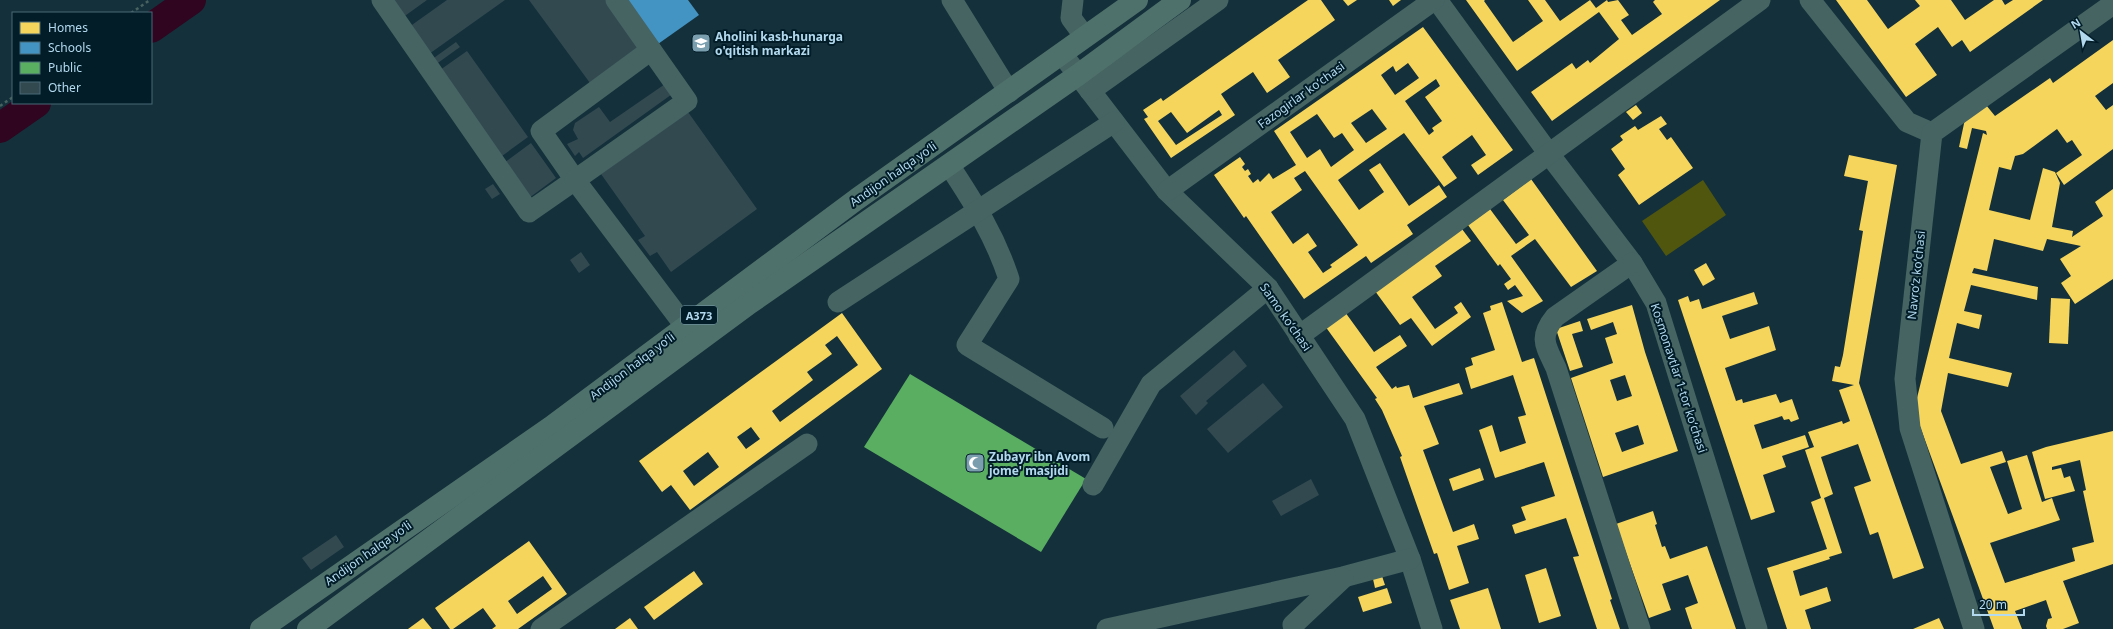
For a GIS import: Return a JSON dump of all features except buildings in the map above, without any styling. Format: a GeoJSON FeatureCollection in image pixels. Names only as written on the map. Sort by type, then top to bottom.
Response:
{"type":"FeatureCollection","features":[{"type":"Feature","properties":{"kind":"highway","name":"Andijon halqa yo‘li"},"geometry":{"type":"LineString","coordinates":[[261,629],[551,427],[857,199],[1137,0]]}},
{"type":"Feature","properties":{"kind":"highway","name":"Andijon halqa yo‘li"},"geometry":{"type":"LineString","coordinates":[[317,626],[750,303],[949,165],[1084,83],[1180,0]]}},
{"type":"Feature","properties":{"kind":"street"},"geometry":{"type":"LineString","coordinates":[[382,0],[529,212],[687,101],[616,0]]}},
{"type":"Feature","properties":{"kind":"street"},"geometry":{"type":"LineString","coordinates":[[952,0],[1009,92]]}},
{"type":"Feature","properties":{"kind":"street"},"geometry":{"type":"LineString","coordinates":[[1073,0],[1071,18],[1085,37]]}},
{"type":"Feature","properties":{"kind":"street"},"geometry":{"type":"LineString","coordinates":[[1084,83],[1218,0]]}},
{"type":"Feature","properties":{"kind":"street","name":"Fazogirlar koʻchasi"},"geometry":{"type":"LineString","coordinates":[[1167,191],[1434,0]]}},
{"type":"Feature","properties":{"kind":"street","name":"Kosmonavtlar 1-tor koʻchasi"},"geometry":{"type":"LineString","coordinates":[[1437,0],[1549,154],[1632,263],[1656,304],[1757,629]]}},
{"type":"Feature","properties":{"kind":"street"},"geometry":{"type":"LineString","coordinates":[[1299,336],[1760,0]]}},
{"type":"Feature","properties":{"kind":"street"},"geometry":{"type":"LineString","coordinates":[[1810,0],[1907,122],[1932,133],[2113,4]]}},
{"type":"Feature","properties":{"kind":"street"},"geometry":{"type":"LineString","coordinates":[[651,50],[541,132],[575,180],[685,326]]}},
{"type":"Feature","properties":{"kind":"street","name":"Samo koʻchasi"},"geometry":{"type":"LineString","coordinates":[[1062,54],[1167,191],[1268,288],[1355,419],[1410,559],[1432,629]]}},
{"type":"Feature","properties":{"kind":"street"},"geometry":{"type":"LineString","coordinates":[[838,302],[1114,122]]}},
{"type":"Feature","properties":{"kind":"street","name":"Navroʻz koʻchasi"},"geometry":{"type":"LineString","coordinates":[[1932,133],[1905,379],[1907,404],[1910,428],[1974,629]]}},
{"type":"Feature","properties":{"kind":"street"},"geometry":{"type":"LineString","coordinates":[[949,165],[979,210],[1000,250],[1009,279],[967,345],[1103,428]]}},
{"type":"Feature","properties":{"kind":"street"},"geometry":{"type":"LineString","coordinates":[[1632,263],[1555,317],[1546,328],[1545,342],[1556,368],[1640,629]]}},
{"type":"Feature","properties":{"kind":"street"},"geometry":{"type":"LineString","coordinates":[[1093,484],[1151,384],[1268,288]]}},
{"type":"Feature","properties":{"kind":"street"},"geometry":{"type":"LineString","coordinates":[[541,629],[807,444]]}},
{"type":"Feature","properties":{"kind":"street"},"geometry":{"type":"LineString","coordinates":[[1107,629],[1344,577],[1410,559]]}},
{"type":"Feature","properties":{"kind":"street"},"geometry":{"type":"LineString","coordinates":[[1294,629],[1293,625],[1344,577]]}},
{"type":"Feature","properties":{"kind":"path"},"geometry":{"type":"LineString","coordinates":[[132,12],[150,0]]}},
{"type":"Feature","properties":{"kind":"path"},"geometry":{"type":"LineString","coordinates":[[0,106],[12,98]]}},
{"type":"Feature","properties":{"kind":"green space"},"geometry":{"type":"Polygon","coordinates":[[[1703,180],[1726,215],[1666,256],[1642,221],[1703,180]]]}},
{"type":"Feature","properties":{"kind":"waterway"},"geometry":{"type":"LineString","coordinates":[[152,27],[191,0]]}},
{"type":"Feature","properties":{"kind":"waterway"},"geometry":{"type":"LineString","coordinates":[[0,128],[35,104]]}},
{"type":"Feature","properties":{"kind":"place","name":"Aholini kasb-hunarga o'qitish markazi"},"geometry":{"type":"Point","coordinates":[701,43]}},
{"type":"Feature","properties":{"kind":"place","name":"Zubayr ibn Avom jome' masjidi"},"geometry":{"type":"Point","coordinates":[975,463]}}]}
